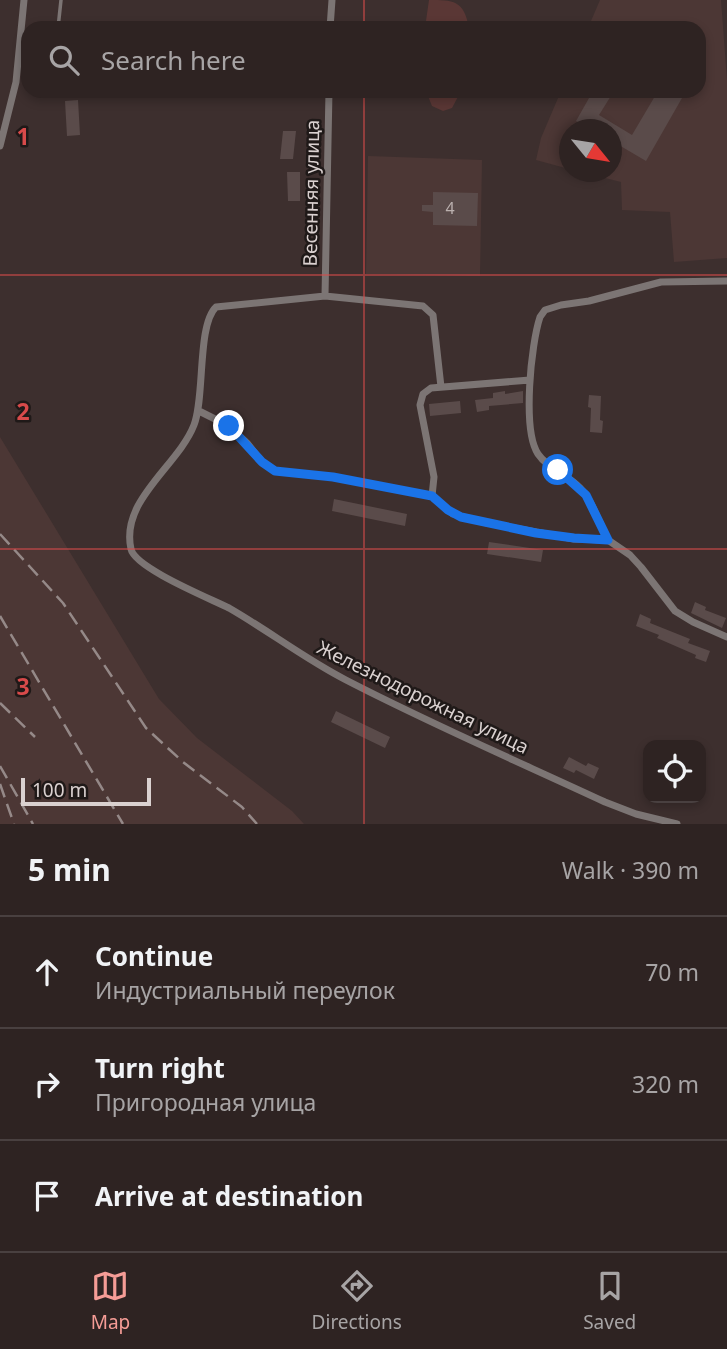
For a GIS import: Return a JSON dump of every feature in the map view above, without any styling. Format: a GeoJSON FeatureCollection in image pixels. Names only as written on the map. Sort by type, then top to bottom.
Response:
{"type":"FeatureCollection","features":[{"type":"Feature","properties":{"kind":"street"},"geometry":{"type":"LineString","coordinates":[[24,0],[25,21]]}},
{"type":"Feature","properties":{"kind":"street"},"geometry":{"type":"LineString","coordinates":[[330,21],[332,0]]}},
{"type":"Feature","properties":{"kind":"street"},"geometry":{"type":"LineString","coordinates":[[0,146],[21,53]]}},
{"type":"Feature","properties":{"kind":"street","name":"Весенняя улица"},"geometry":{"type":"LineString","coordinates":[[325,296],[329,98]]}},
{"type":"Feature","properties":{"kind":"street"},"geometry":{"type":"LineString","coordinates":[[727,281],[662,282],[545,310],[537,325],[530,380],[530,426],[533,444],[539,456],[569,478],[586,495],[608,540],[641,567],[676,611],[727,637]]}},
{"type":"Feature","properties":{"kind":"street"},"geometry":{"type":"LineString","coordinates":[[442,387],[433,315],[429,309],[416,303],[325,296],[216,307],[209,318],[199,391],[199,411],[229,426],[262,462],[275,471],[333,477],[432,496],[461,517],[536,533],[608,540]]}},
{"type":"Feature","properties":{"kind":"street"},"geometry":{"type":"LineString","coordinates":[[432,496],[434,477],[420,398],[426,390],[530,380]]}},
{"type":"Feature","properties":{"kind":"street","name":"Железнодорожная улица"},"geometry":{"type":"LineString","coordinates":[[199,411],[180,450],[141,501],[130,537],[132,554],[145,566],[226,607],[310,660],[369,692],[605,802],[636,814],[677,824]]}},
{"type":"Feature","properties":{"kind":"lane"},"geometry":{"type":"LineString","coordinates":[[59,21],[61,0]]}},
{"type":"Feature","properties":{"kind":"shaded area"},"geometry":{"type":"Polygon","coordinates":[[[429,0],[445,0],[460,7],[467,21],[426,21],[429,0]]]}},
{"type":"Feature","properties":{"kind":"shaded area"},"geometry":{"type":"Polygon","coordinates":[[[600,0],[721,0],[727,80],[727,258],[674,262],[670,212],[622,210],[622,119],[559,119],[559,166],[536,160],[541,138],[558,98],[706,98],[706,21],[591,21],[600,0]]]}},
{"type":"Feature","properties":{"kind":"shaded area"},"geometry":{"type":"Polygon","coordinates":[[[429,98],[457,98],[452,108],[443,111],[432,106],[429,98]]]}},
{"type":"Feature","properties":{"kind":"shaded area"},"geometry":{"type":"Polygon","coordinates":[[[368,156],[482,160],[480,276],[366,274],[368,156]]]}},
{"type":"Feature","properties":{"kind":"shaded area"},"geometry":{"type":"Polygon","coordinates":[[[0,437],[159,699],[197,738],[292,811],[304,824],[0,824],[0,437]]]}},
{"type":"Feature","properties":{"kind":"building"},"geometry":{"type":"Polygon","coordinates":[[[589,98],[610,98],[599,115],[606,119],[577,119],[589,98]]]}},
{"type":"Feature","properties":{"kind":"building"},"geometry":{"type":"Polygon","coordinates":[[[654,98],[682,98],[646,161],[622,147],[622,129],[632,135],[654,98]]]}},
{"type":"Feature","properties":{"kind":"building"},"geometry":{"type":"Polygon","coordinates":[[[78,100],[80,135],[67,136],[65,101],[78,100]]]}},
{"type":"Feature","properties":{"kind":"building"},"geometry":{"type":"Polygon","coordinates":[[[283,131],[296,131],[293,159],[280,159],[283,131]]]}},
{"type":"Feature","properties":{"kind":"building"},"geometry":{"type":"Polygon","coordinates":[[[287,172],[300,172],[300,201],[288,201],[287,172]]]}},
{"type":"Feature","properties":{"kind":"building"},"geometry":{"type":"Polygon","coordinates":[[[433,192],[478,193],[477,226],[433,225],[433,212],[422,211],[422,205],[433,205],[433,192]]]}},
{"type":"Feature","properties":{"kind":"building"},"geometry":{"type":"Polygon","coordinates":[[[505,391],[505,394],[523,391],[523,403],[489,406],[489,410],[477,412],[475,400],[493,398],[493,393],[505,391]]]}},
{"type":"Feature","properties":{"kind":"building"},"geometry":{"type":"Polygon","coordinates":[[[589,395],[601,396],[602,433],[590,432],[589,395]]]}},
{"type":"Feature","properties":{"kind":"building"},"geometry":{"type":"Polygon","coordinates":[[[460,401],[461,413],[430,416],[429,404],[460,401]]]}},
{"type":"Feature","properties":{"kind":"building"},"geometry":{"type":"Polygon","coordinates":[[[334,499],[407,514],[405,526],[332,511],[334,499]]]}},
{"type":"Feature","properties":{"kind":"building"},"geometry":{"type":"Polygon","coordinates":[[[489,542],[543,550],[541,562],[487,554],[489,542]]]}},
{"type":"Feature","properties":{"kind":"building"},"geometry":{"type":"Polygon","coordinates":[[[695,602],[706,607],[705,610],[726,618],[722,628],[691,613],[695,602]]]}},
{"type":"Feature","properties":{"kind":"building"},"geometry":{"type":"Polygon","coordinates":[[[640,614],[651,619],[650,623],[690,639],[688,643],[710,651],[706,662],[657,638],[659,635],[636,626],[640,614]]]}},
{"type":"Feature","properties":{"kind":"building"},"geometry":{"type":"Polygon","coordinates":[[[336,711],[390,737],[385,748],[331,722],[336,711]]]}},
{"type":"Feature","properties":{"kind":"building"},"geometry":{"type":"Polygon","coordinates":[[[569,757],[586,766],[588,763],[599,768],[594,779],[576,770],[574,773],[563,768],[569,757]]]}},
{"type":"Feature","properties":{"kind":"railway"},"geometry":{"type":"LineString","coordinates":[[0,534],[63,603],[146,728],[183,762],[242,807],[257,824]]}},
{"type":"Feature","properties":{"kind":"railway"},"geometry":{"type":"LineString","coordinates":[[0,616],[123,824]]}},
{"type":"Feature","properties":{"kind":"railway"},"geometry":{"type":"LineString","coordinates":[[0,703],[35,737]]}},
{"type":"Feature","properties":{"kind":"railway"},"geometry":{"type":"LineString","coordinates":[[0,766],[33,824]]}},
{"type":"Feature","properties":{"kind":"railway"},"geometry":{"type":"LineString","coordinates":[[0,784],[14,824]]}},
{"type":"Feature","properties":{"kind":"route"},"geometry":{"type":"LineString","coordinates":[[229,426],[262,462],[283,474],[333,477],[432,496],[461,517],[536,533],[608,540],[586,495],[558,470]]}}]}
